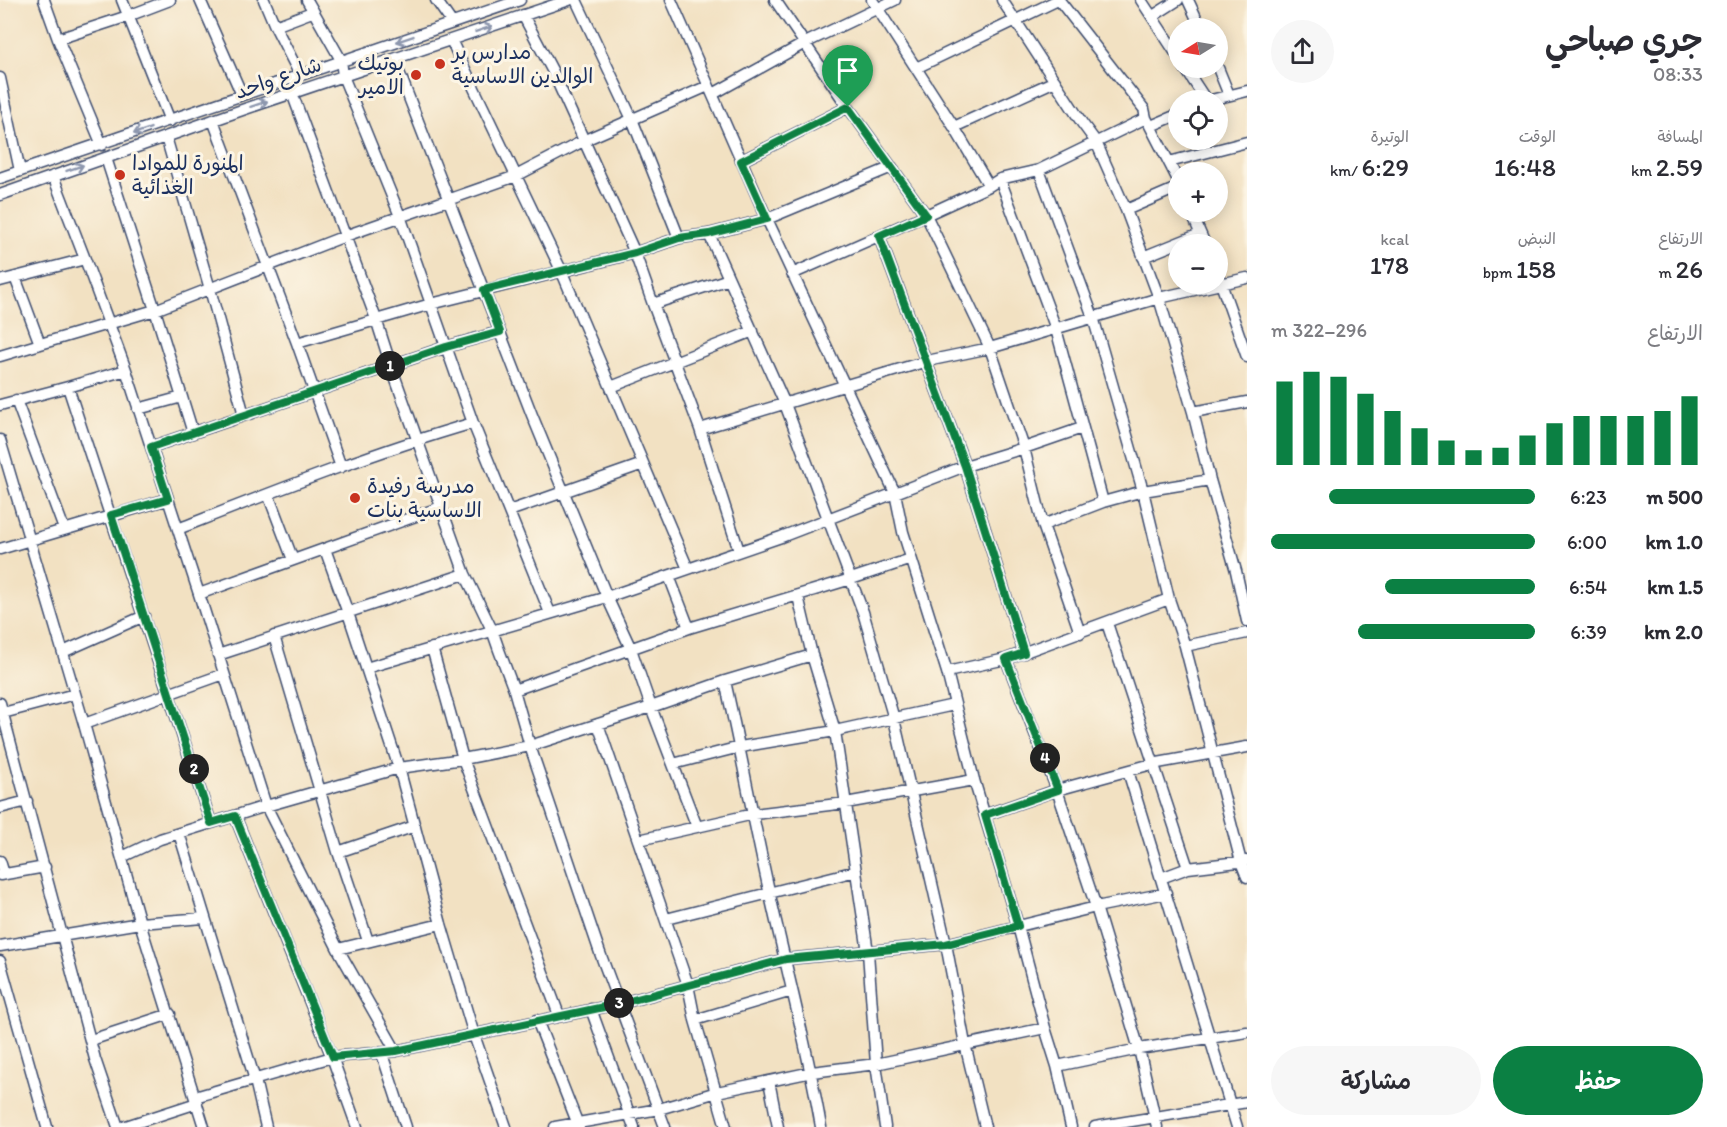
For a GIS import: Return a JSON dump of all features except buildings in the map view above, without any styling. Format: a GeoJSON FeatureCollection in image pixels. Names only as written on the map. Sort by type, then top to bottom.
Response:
{"type":"FeatureCollection","features":[{"type":"Feature","properties":{"kind":"street"},"geometry":{"type":"LineString","coordinates":[[44,0],[102,145]]}},
{"type":"Feature","properties":{"kind":"street"},"geometry":{"type":"LineString","coordinates":[[122,0],[170,121]]}},
{"type":"Feature","properties":{"kind":"street"},"geometry":{"type":"LineString","coordinates":[[58,39],[170,0]]}},
{"type":"Feature","properties":{"kind":"street"},"geometry":{"type":"LineString","coordinates":[[200,0],[243,95]]}},
{"type":"Feature","properties":{"kind":"street"},"geometry":{"type":"LineString","coordinates":[[264,0],[300,75]]}},
{"type":"Feature","properties":{"kind":"street"},"geometry":{"type":"LineString","coordinates":[[436,0],[452,23]]}},
{"type":"Feature","properties":{"kind":"street","name":"شارع واحد"},"geometry":{"type":"LineString","coordinates":[[0,178],[102,145],[341,60],[520,0]]}},
{"type":"Feature","properties":{"kind":"street","name":"شارع واحد"},"geometry":{"type":"LineString","coordinates":[[0,195],[213,120],[569,0]]}},
{"type":"Feature","properties":{"kind":"street"},"geometry":{"type":"LineString","coordinates":[[576,0],[632,119],[679,238]]}},
{"type":"Feature","properties":{"kind":"street"},"geometry":{"type":"LineString","coordinates":[[672,0],[767,219],[895,493],[903,532],[946,672],[974,780],[1057,1066],[1071,1127]]}},
{"type":"Feature","properties":{"kind":"street"},"geometry":{"type":"LineString","coordinates":[[775,0],[926,215],[990,348],[1024,448],[1043,525],[1080,633]]}},
{"type":"Feature","properties":{"kind":"street"},"geometry":{"type":"LineString","coordinates":[[0,356],[155,310],[345,236],[516,176],[585,140],[632,119],[711,90],[805,43],[875,4],[895,0]]}},
{"type":"Feature","properties":{"kind":"street"},"geometry":{"type":"LineString","coordinates":[[1002,0],[1096,142],[1126,210],[1159,298],[1193,412],[1210,480],[1242,569],[1247,621]]}},
{"type":"Feature","properties":{"kind":"street"},"geometry":{"type":"LineString","coordinates":[[916,68],[1059,0],[1144,109],[1148,122],[1169,162],[1247,142]]}},
{"type":"Feature","properties":{"kind":"street"},"geometry":{"type":"LineString","coordinates":[[1141,0],[1168,40]]}},
{"type":"Feature","properties":{"kind":"street"},"geometry":{"type":"LineString","coordinates":[[1153,16],[1178,0]]}},
{"type":"Feature","properties":{"kind":"street"},"geometry":{"type":"LineString","coordinates":[[1188,0],[1196,18]]}},
{"type":"Feature","properties":{"kind":"street"},"geometry":{"type":"LineString","coordinates":[[275,26],[309,3],[341,60],[343,76],[400,216],[473,423],[550,613]]}},
{"type":"Feature","properties":{"kind":"street"},"geometry":{"type":"LineString","coordinates":[[875,4],[989,186]]}},
{"type":"Feature","properties":{"kind":"street"},"geometry":{"type":"LineString","coordinates":[[523,15],[585,140],[635,253],[700,429],[739,551]]}},
{"type":"Feature","properties":{"kind":"street"},"geometry":{"type":"LineString","coordinates":[[451,40],[561,270],[688,569]]}},
{"type":"Feature","properties":{"kind":"street"},"geometry":{"type":"LineString","coordinates":[[394,59],[563,492],[631,649],[697,827]]}},
{"type":"Feature","properties":{"kind":"street"},"geometry":{"type":"LineString","coordinates":[[0,78],[20,171]]}},
{"type":"Feature","properties":{"kind":"street"},"geometry":{"type":"LineString","coordinates":[[1222,78],[1230,95],[1247,91]]}},
{"type":"Feature","properties":{"kind":"street"},"geometry":{"type":"LineString","coordinates":[[954,127],[1054,81]]}},
{"type":"Feature","properties":{"kind":"street"},"geometry":{"type":"LineString","coordinates":[[292,93],[376,319],[465,574],[492,630],[514,690],[530,746],[600,953],[665,1127]]}},
{"type":"Feature","properties":{"kind":"street"},"geometry":{"type":"LineString","coordinates":[[741,161],[848,107]]}},
{"type":"Feature","properties":{"kind":"street"},"geometry":{"type":"LineString","coordinates":[[792,274],[926,215],[1000,179],[1039,170],[1096,142],[1168,117]]}},
{"type":"Feature","properties":{"kind":"street"},"geometry":{"type":"LineString","coordinates":[[213,120],[341,467]]}},
{"type":"Feature","properties":{"kind":"street"},"geometry":{"type":"LineString","coordinates":[[166,137],[244,415]]}},
{"type":"Feature","properties":{"kind":"street"},"geometry":{"type":"LineString","coordinates":[[106,158],[193,433]]}},
{"type":"Feature","properties":{"kind":"street"},"geometry":{"type":"LineString","coordinates":[[297,343],[431,304],[635,253],[679,238],[709,234],[767,219],[892,167]]}},
{"type":"Feature","properties":{"kind":"street"},"geometry":{"type":"LineString","coordinates":[[1039,170],[1093,317],[1143,491],[1169,599],[1185,646],[1247,877]]}},
{"type":"Feature","properties":{"kind":"street"},"geometry":{"type":"LineString","coordinates":[[52,176],[126,370],[266,806],[338,949],[396,1051]]}},
{"type":"Feature","properties":{"kind":"street"},"geometry":{"type":"LineString","coordinates":[[1000,179],[1056,329],[1103,502]]}},
{"type":"Feature","properties":{"kind":"street"},"geometry":{"type":"LineString","coordinates":[[1126,210],[1168,192]]}},
{"type":"Feature","properties":{"kind":"street"},"geometry":{"type":"LineString","coordinates":[[1195,222],[1200,234]]}},
{"type":"Feature","properties":{"kind":"street"},"geometry":{"type":"LineString","coordinates":[[709,234],[785,404],[863,612],[894,718],[985,1127]]}},
{"type":"Feature","properties":{"kind":"street"},"geometry":{"type":"LineString","coordinates":[[879,236],[965,466],[1024,653]]}},
{"type":"Feature","properties":{"kind":"street"},"geometry":{"type":"LineString","coordinates":[[1143,257],[1168,247]]}},
{"type":"Feature","properties":{"kind":"street"},"geometry":{"type":"LineString","coordinates":[[0,281],[85,259]]}},
{"type":"Feature","properties":{"kind":"street"},"geometry":{"type":"LineString","coordinates":[[15,277],[40,344]]}},
{"type":"Feature","properties":{"kind":"street"},"geometry":{"type":"LineString","coordinates":[[1228,279],[1247,278]]}},
{"type":"Feature","properties":{"kind":"street"},"geometry":{"type":"LineString","coordinates":[[653,304],[729,279]]}},
{"type":"Feature","properties":{"kind":"street"},"geometry":{"type":"LineString","coordinates":[[700,429],[927,361],[990,348],[1172,294]]}},
{"type":"Feature","properties":{"kind":"street"},"geometry":{"type":"LineString","coordinates":[[1225,294],[1247,357]]}},
{"type":"Feature","properties":{"kind":"street"},"geometry":{"type":"LineString","coordinates":[[611,387],[753,331]]}},
{"type":"Feature","properties":{"kind":"street"},"geometry":{"type":"LineString","coordinates":[[151,447],[446,347],[500,332]]}},
{"type":"Feature","properties":{"kind":"street"},"geometry":{"type":"LineString","coordinates":[[0,405],[126,370]]}},
{"type":"Feature","properties":{"kind":"street"},"geometry":{"type":"LineString","coordinates":[[68,387],[211,823]]}},
{"type":"Feature","properties":{"kind":"street"},"geometry":{"type":"LineString","coordinates":[[138,409],[182,397]]}},
{"type":"Feature","properties":{"kind":"street"},"geometry":{"type":"LineString","coordinates":[[16,400],[64,529]]}},
{"type":"Feature","properties":{"kind":"street"},"geometry":{"type":"LineString","coordinates":[[1193,412],[1247,402]]}},
{"type":"Feature","properties":{"kind":"street"},"geometry":{"type":"LineString","coordinates":[[178,529],[341,467],[473,423]]}},
{"type":"Feature","properties":{"kind":"street"},"geometry":{"type":"LineString","coordinates":[[366,668],[607,597],[827,519],[965,466],[1082,428]]}},
{"type":"Feature","properties":{"kind":"street"},"geometry":{"type":"LineString","coordinates":[[0,440],[140,923],[204,1127]]}},
{"type":"Feature","properties":{"kind":"street"},"geometry":{"type":"LineString","coordinates":[[509,511],[643,464]]}},
{"type":"Feature","properties":{"kind":"street"},"geometry":{"type":"LineString","coordinates":[[1043,525],[1103,502],[1143,491],[1210,480]]}},
{"type":"Feature","properties":{"kind":"street"},"geometry":{"type":"LineString","coordinates":[[268,494],[293,560]]}},
{"type":"Feature","properties":{"kind":"street"},"geometry":{"type":"LineString","coordinates":[[0,549],[168,499]]}},
{"type":"Feature","properties":{"kind":"street"},"geometry":{"type":"LineString","coordinates":[[199,594],[441,507]]}},
{"type":"Feature","properties":{"kind":"street"},"geometry":{"type":"LineString","coordinates":[[325,549],[399,768],[474,1035],[506,1127]]}},
{"type":"Feature","properties":{"kind":"street"},"geometry":{"type":"LineString","coordinates":[[514,690],[689,628],[911,559]]}},
{"type":"Feature","properties":{"kind":"street"},"geometry":{"type":"LineString","coordinates":[[218,655],[465,574]]}},
{"type":"Feature","properties":{"kind":"street"},"geometry":{"type":"LineString","coordinates":[[669,576],[689,628]]}},
{"type":"Feature","properties":{"kind":"street"},"geometry":{"type":"LineString","coordinates":[[798,596],[812,655],[835,731],[868,952],[876,1064],[885,1127]]}},
{"type":"Feature","properties":{"kind":"street"},"geometry":{"type":"LineString","coordinates":[[946,672],[1006,659],[1169,599]]}},
{"type":"Feature","properties":{"kind":"street"},"geometry":{"type":"LineString","coordinates":[[63,652],[144,616]]}},
{"type":"Feature","properties":{"kind":"street"},"geometry":{"type":"LineString","coordinates":[[1107,623],[1188,868]]}},
{"type":"Feature","properties":{"kind":"street"},"geometry":{"type":"LineString","coordinates":[[1185,646],[1247,633]]}},
{"type":"Feature","properties":{"kind":"street"},"geometry":{"type":"LineString","coordinates":[[274,636],[338,852],[368,941]]}},
{"type":"Feature","properties":{"kind":"street"},"geometry":{"type":"LineString","coordinates":[[432,648],[463,759],[559,1016]]}},
{"type":"Feature","properties":{"kind":"street"},"geometry":{"type":"LineString","coordinates":[[122,857],[179,833],[319,790],[399,768],[530,746],[725,681],[812,655]]}},
{"type":"Feature","properties":{"kind":"street"},"geometry":{"type":"LineString","coordinates":[[1006,659],[1058,790],[1139,1049],[1156,1122]]}},
{"type":"Feature","properties":{"kind":"street"},"geometry":{"type":"LineString","coordinates":[[84,724],[224,674]]}},
{"type":"Feature","properties":{"kind":"street"},"geometry":{"type":"LineString","coordinates":[[725,681],[769,891],[812,1072],[821,1127]]}},
{"type":"Feature","properties":{"kind":"street"},"geometry":{"type":"LineString","coordinates":[[75,694],[1,708],[6,750],[27,801],[91,1040],[120,1127],[255,1080],[333,1057],[382,1054],[618,1004],[786,959],[946,944],[1166,893]]}},
{"type":"Feature","properties":{"kind":"street"},"geometry":{"type":"LineString","coordinates":[[673,764],[740,747],[835,731],[954,705]]}},
{"type":"Feature","properties":{"kind":"street"},"geometry":{"type":"LineString","coordinates":[[598,724],[688,985],[695,1020],[726,1127]]}},
{"type":"Feature","properties":{"kind":"street"},"geometry":{"type":"LineString","coordinates":[[985,815],[1058,790],[1152,764],[1247,747]]}},
{"type":"Feature","properties":{"kind":"street"},"geometry":{"type":"LineString","coordinates":[[1128,771],[1237,1127]]}},
{"type":"Feature","properties":{"kind":"street"},"geometry":{"type":"LineString","coordinates":[[639,840],[754,814],[846,803],[974,780]]}},
{"type":"Feature","properties":{"kind":"street"},"geometry":{"type":"LineString","coordinates":[[0,808],[27,801]]}},
{"type":"Feature","properties":{"kind":"street"},"geometry":{"type":"LineString","coordinates":[[235,816],[333,1057],[357,1127]]}},
{"type":"Feature","properties":{"kind":"street"},"geometry":{"type":"LineString","coordinates":[[338,852],[415,826]]}},
{"type":"Feature","properties":{"kind":"street"},"geometry":{"type":"LineString","coordinates":[[179,833],[255,1080],[266,1127]]}},
{"type":"Feature","properties":{"kind":"street"},"geometry":{"type":"LineString","coordinates":[[0,861],[2,875],[45,867]]}},
{"type":"Feature","properties":{"kind":"street"},"geometry":{"type":"LineString","coordinates":[[1161,878],[1188,868],[1244,861]]}},
{"type":"Feature","properties":{"kind":"street"},"geometry":{"type":"LineString","coordinates":[[666,919],[856,870]]}},
{"type":"Feature","properties":{"kind":"street"},"geometry":{"type":"LineString","coordinates":[[0,946],[140,923],[204,918]]}},
{"type":"Feature","properties":{"kind":"street"},"geometry":{"type":"LineString","coordinates":[[338,949],[441,924]]}},
{"type":"Feature","properties":{"kind":"street"},"geometry":{"type":"LineString","coordinates":[[0,961],[47,1127]]}},
{"type":"Feature","properties":{"kind":"street"},"geometry":{"type":"LineString","coordinates":[[695,1020],[792,991]]}},
{"type":"Feature","properties":{"kind":"street"},"geometry":{"type":"LineString","coordinates":[[591,1009],[634,1127]]}},
{"type":"Feature","properties":{"kind":"street"},"geometry":{"type":"LineString","coordinates":[[91,1040],[170,1014]]}},
{"type":"Feature","properties":{"kind":"street"},"geometry":{"type":"LineString","coordinates":[[537,1020],[578,1125]]}},
{"type":"Feature","properties":{"kind":"street"},"geometry":{"type":"LineString","coordinates":[[555,1127],[578,1125],[659,1109],[717,1092],[812,1072],[876,1064],[1045,1028]]}},
{"type":"Feature","properties":{"kind":"street"},"geometry":{"type":"LineString","coordinates":[[1057,1066],[1139,1049],[1247,1032]]}},
{"type":"Feature","properties":{"kind":"street"},"geometry":{"type":"LineString","coordinates":[[382,1054],[406,1127]]}},
{"type":"Feature","properties":{"kind":"street"},"geometry":{"type":"LineString","coordinates":[[769,1081],[778,1127]]}},
{"type":"Feature","properties":{"kind":"street"},"geometry":{"type":"LineString","coordinates":[[1095,1127],[1156,1122],[1247,1102]]}},
{"type":"Feature","properties":{"kind":"place","name":"مدارس بر الوالدين الاساسية"},"geometry":{"type":"Point","coordinates":[440,64]}},
{"type":"Feature","properties":{"kind":"place","name":"بوتيك الامير"},"geometry":{"type":"Point","coordinates":[416,75]}},
{"type":"Feature","properties":{"kind":"place","name":"المنورة للموادا الغذائية"},"geometry":{"type":"Point","coordinates":[120,175]}},
{"type":"Feature","properties":{"kind":"place","name":"مدرسة رفيدة الاساسية بنات"},"geometry":{"type":"Point","coordinates":[355,498]}},
{"type":"Feature","properties":{"kind":"route"},"geometry":{"type":"LineString","coordinates":[[848,107],[926,215],[879,236],[965,466],[1024,653],[1006,659],[1058,790],[985,815],[1018,926],[946,944],[786,959],[618,1004],[382,1054],[333,1057],[235,816],[211,823],[111,515],[168,499],[151,447],[446,347],[500,332],[484,290],[635,253],[679,238],[709,234],[767,219],[741,161],[848,107]]}}]}
